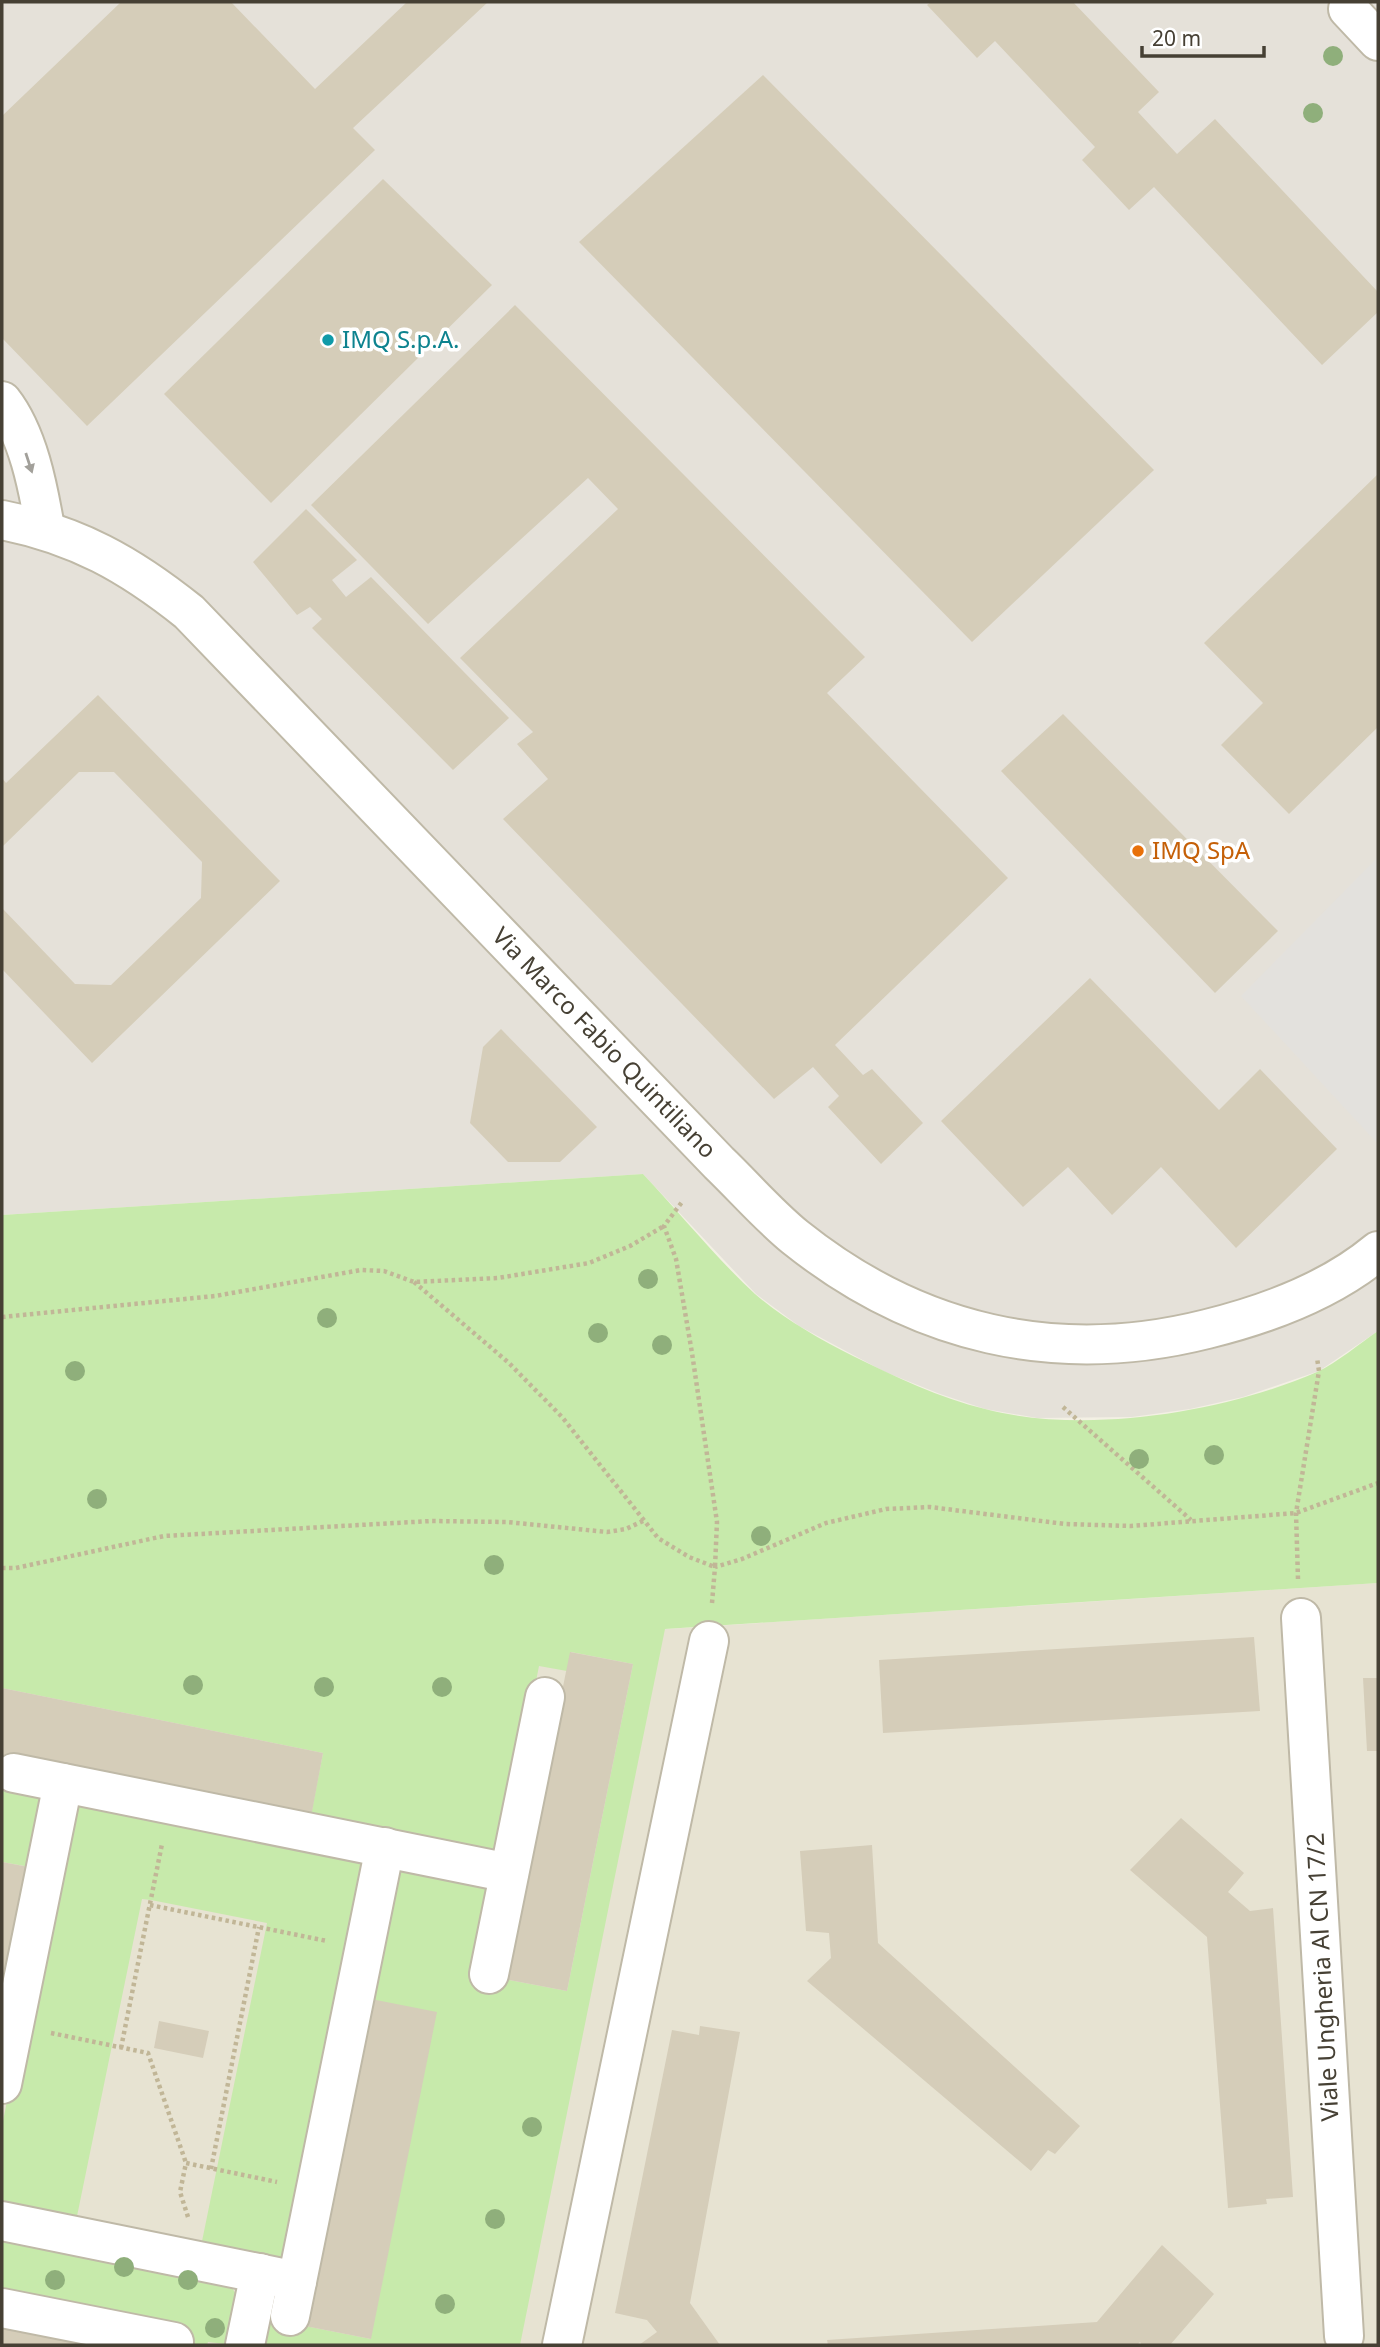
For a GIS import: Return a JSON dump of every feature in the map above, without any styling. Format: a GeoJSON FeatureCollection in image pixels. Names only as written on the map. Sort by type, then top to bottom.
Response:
{"type":"FeatureCollection","features":[{"type":"Feature","properties":{"kind":"street"},"geometry":{"type":"LineString","coordinates":[[1348,9],[1378,41]]}},
{"type":"Feature","properties":{"kind":"street"},"geometry":{"type":"LineString","coordinates":[[2,401],[24,447],[39,494],[45,528]]}},
{"type":"Feature","properties":{"kind":"street","name":"Via Marco Fabio Quintiliano"},"geometry":{"type":"LineString","coordinates":[[2,520],[45,528],[101,551],[153,583],[189,612],[728,1172],[794,1236],[845,1273],[901,1305],[961,1328],[1032,1342],[1093,1346],[1168,1339],[1230,1324],[1297,1300],[1357,1269],[1378,1251]]}},
{"type":"Feature","properties":{"kind":"street","name":"Viale Ungheria Al CN 17/2"},"geometry":{"type":"LineString","coordinates":[[1301,1618],[1345,2342]]}},
{"type":"Feature","properties":{"kind":"street"},"geometry":{"type":"LineString","coordinates":[[562,2345],[709,1641]]}},
{"type":"Feature","properties":{"kind":"street"},"geometry":{"type":"LineString","coordinates":[[489,1974],[545,1697]]}},
{"type":"Feature","properties":{"kind":"street"},"geometry":{"type":"LineString","coordinates":[[14,1773],[509,1872]]}},
{"type":"Feature","properties":{"kind":"street"},"geometry":{"type":"LineString","coordinates":[[2,2084],[63,1783]]}},
{"type":"Feature","properties":{"kind":"street"},"geometry":{"type":"LineString","coordinates":[[2,2221],[260,2273],[294,2298],[385,1847]]}},
{"type":"Feature","properties":{"kind":"street"},"geometry":{"type":"LineString","coordinates":[[245,2345],[260,2273]]}},
{"type":"Feature","properties":{"kind":"street"},"geometry":{"type":"LineString","coordinates":[[2,2308],[174,2342]]}},
{"type":"Feature","properties":{"kind":"path"},"geometry":{"type":"LineString","coordinates":[[414,1282],[498,1278],[589,1263],[630,1246],[664,1226],[682,1202]]}},
{"type":"Feature","properties":{"kind":"path"},"geometry":{"type":"LineString","coordinates":[[664,1226],[676,1259],[716,1522],[709,1641]]}},
{"type":"Feature","properties":{"kind":"path"},"geometry":{"type":"LineString","coordinates":[[2,1317],[215,1296],[360,1270],[384,1271],[414,1282],[509,1363],[562,1417],[658,1538],[689,1558],[715,1567],[742,1559],[826,1523],[886,1509],[930,1507],[1078,1524],[1130,1526],[1296,1513],[1378,1483]]}},
{"type":"Feature","properties":{"kind":"path"},"geometry":{"type":"LineString","coordinates":[[1301,1618],[1296,1513],[1319,1371],[1317,1358]]}},
{"type":"Feature","properties":{"kind":"path"},"geometry":{"type":"LineString","coordinates":[[1063,1407],[1191,1521]]}},
{"type":"Feature","properties":{"kind":"path"},"geometry":{"type":"LineString","coordinates":[[2,1569],[164,1536],[431,1521],[507,1522],[607,1532],[626,1529],[645,1520]]}},
{"type":"Feature","properties":{"kind":"path"},"geometry":{"type":"LineString","coordinates":[[121,2048],[170,1805]]}},
{"type":"Feature","properties":{"kind":"path"},"geometry":{"type":"LineString","coordinates":[[150,1905],[365,1948]]}},
{"type":"Feature","properties":{"kind":"path"},"geometry":{"type":"LineString","coordinates":[[211,2169],[259,1927]]}},
{"type":"Feature","properties":{"kind":"path"},"geometry":{"type":"LineString","coordinates":[[14,2026],[148,2053],[186,2163],[180,2192],[203,2262]]}},
{"type":"Feature","properties":{"kind":"path"},"geometry":{"type":"LineString","coordinates":[[186,2163],[316,2190]]}},
{"type":"Feature","properties":{"kind":"shaded area"},"geometry":{"type":"Polygon","coordinates":[[[2,2],[1378,2],[1378,1331],[1319,1371],[1243,1397],[1190,1409],[1132,1417],[1037,1418],[985,1409],[940,1394],[885,1372],[799,1326],[756,1294],[643,1174],[2,1215],[2,2]]]}},
{"type":"Feature","properties":{"kind":"shaded area"},"geometry":{"type":"Polygon","coordinates":[[[1378,857],[1378,1144],[1241,996],[1378,857]]]}},
{"type":"Feature","properties":{"kind":"shaded area"},"geometry":{"type":"Polygon","coordinates":[[[1378,1583],[1378,2345],[2,2345],[2,1672],[1378,1583]]]}},
{"type":"Feature","properties":{"kind":"green space"},"geometry":{"type":"Polygon","coordinates":[[[643,1174],[740,1280],[790,1320],[815,1336],[901,1379],[985,1409],[1024,1417],[1109,1420],[1197,1409],[1240,1399],[1317,1372],[1378,1331],[1378,1583],[665,1629],[520,2345],[261,2345],[272,2287],[280,2321],[371,2339],[363,1998],[391,1860],[496,1881],[477,1974],[567,1991],[633,1664],[571,1652],[567,1671],[539,1666],[500,1864],[309,1825],[323,1753],[2,1688],[2,1215],[643,1174]]]}},
{"type":"Feature","properties":{"kind":"green space"},"geometry":{"type":"Polygon","coordinates":[[[2,1755],[10,1757],[52,1791],[36,1868],[2,1862],[2,1755]]]}},
{"type":"Feature","properties":{"kind":"green space"},"geometry":{"type":"Polygon","coordinates":[[[69,1795],[373,1856],[290,2269],[200,2251],[267,1923],[142,1899],[75,2226],[2,2211],[2,2126],[69,1795]]]}},
{"type":"Feature","properties":{"kind":"green space"},"geometry":{"type":"Polygon","coordinates":[[[2,2233],[225,2277],[243,2305],[234,2345],[208,2342],[207,2345],[174,2345],[2,2298],[2,2233]]]}},
{"type":"Feature","properties":{"kind":"building"},"geometry":{"type":"Polygon","coordinates":[[[121,2],[231,2],[315,89],[407,2],[488,2],[353,128],[375,150],[87,426],[2,338],[2,116],[121,2]]]}},
{"type":"Feature","properties":{"kind":"building"},"geometry":{"type":"Polygon","coordinates":[[[931,2],[1073,2],[1159,92],[1138,112],[1177,154],[1215,119],[1378,292],[1378,312],[1322,365],[1154,187],[1129,210],[1082,160],[1095,147],[995,41],[977,58],[927,5],[931,2]]]}},
{"type":"Feature","properties":{"kind":"building"},"geometry":{"type":"Polygon","coordinates":[[[763,75],[1154,470],[972,642],[579,242],[763,75]]]}},
{"type":"Feature","properties":{"kind":"building","name":"IMQ S.p.A."},"geometry":{"type":"Polygon","coordinates":[[[383,179],[492,285],[271,503],[164,394],[383,179]]]}},
{"type":"Feature","properties":{"kind":"building"},"geometry":{"type":"Polygon","coordinates":[[[515,305],[865,657],[827,693],[1008,878],[835,1045],[863,1075],[872,1069],[923,1123],[881,1164],[828,1107],[839,1096],[813,1067],[774,1099],[503,819],[548,779],[517,744],[533,732],[460,658],[618,509],[588,478],[428,624],[311,505],[515,305]]]}},
{"type":"Feature","properties":{"kind":"building"},"geometry":{"type":"Polygon","coordinates":[[[1378,474],[1378,727],[1289,814],[1221,745],[1263,703],[1204,643],[1378,474]]]}},
{"type":"Feature","properties":{"kind":"building"},"geometry":{"type":"Polygon","coordinates":[[[306,509],[357,560],[332,580],[346,597],[371,577],[509,718],[453,770],[312,628],[322,619],[310,607],[297,615],[253,562],[306,509]]]}},
{"type":"Feature","properties":{"kind":"building"},"geometry":{"type":"Polygon","coordinates":[[[98,695],[280,881],[92,1063],[2,969],[2,908],[75,984],[111,985],[201,898],[202,862],[114,772],[79,772],[2,847],[2,778],[6,783],[98,695]]]}},
{"type":"Feature","properties":{"kind":"building","name":"IMQ SpA"},"geometry":{"type":"Polygon","coordinates":[[[1063,714],[1278,931],[1215,993],[1001,771],[1063,714]]]}},
{"type":"Feature","properties":{"kind":"building"},"geometry":{"type":"Polygon","coordinates":[[[1090,978],[1219,1110],[1260,1069],[1337,1149],[1236,1248],[1161,1167],[1112,1215],[1068,1167],[1023,1207],[941,1121],[1090,978]]]}},
{"type":"Feature","properties":{"kind":"building"},"geometry":{"type":"Polygon","coordinates":[[[501,1029],[597,1127],[560,1162],[508,1162],[470,1123],[483,1047],[501,1029]]]}},
{"type":"Feature","properties":{"kind":"building"},"geometry":{"type":"Polygon","coordinates":[[[1254,1637],[1260,1711],[883,1733],[879,1660],[1254,1637]]]}},
{"type":"Feature","properties":{"kind":"building"},"geometry":{"type":"Polygon","coordinates":[[[570,1652],[633,1664],[567,1991],[504,1979],[570,1652]]]}},
{"type":"Feature","properties":{"kind":"building"},"geometry":{"type":"Polygon","coordinates":[[[1363,1678],[1378,1678],[1378,1751],[1367,1751],[1363,1678]]]}},
{"type":"Feature","properties":{"kind":"building"},"geometry":{"type":"Polygon","coordinates":[[[2,1688],[323,1753],[311,1817],[2,1755],[2,1688]]]}},
{"type":"Feature","properties":{"kind":"building"},"geometry":{"type":"Polygon","coordinates":[[[1181,1818],[1244,1873],[1228,1892],[1250,1911],[1273,1908],[1293,2197],[1266,2199],[1267,2204],[1228,2208],[1207,1937],[1130,1870],[1181,1818]]]}},
{"type":"Feature","properties":{"kind":"building"},"geometry":{"type":"Polygon","coordinates":[[[872,1845],[878,1943],[1080,2126],[1055,2154],[1048,2150],[1031,2171],[807,1981],[831,1958],[829,1933],[806,1931],[800,1851],[872,1845]]]}},
{"type":"Feature","properties":{"kind":"building"},"geometry":{"type":"Polygon","coordinates":[[[2,1862],[29,1867],[2,1995],[2,1862]]]}},
{"type":"Feature","properties":{"kind":"building"},"geometry":{"type":"Polygon","coordinates":[[[371,1999],[437,2012],[371,2339],[305,2326],[371,1999]]]}},
{"type":"Feature","properties":{"kind":"building"},"geometry":{"type":"Polygon","coordinates":[[[159,2021],[209,2031],[203,2058],[154,2048],[159,2021]]]}},
{"type":"Feature","properties":{"kind":"building"},"geometry":{"type":"Polygon","coordinates":[[[700,2026],[740,2032],[690,2303],[720,2345],[639,2345],[657,2332],[647,2320],[615,2313],[672,2030],[699,2035],[700,2026]]]}},
{"type":"Feature","properties":{"kind":"building"},"geometry":{"type":"Polygon","coordinates":[[[1162,2245],[1214,2294],[1170,2345],[1142,2345],[1140,2342],[1137,2345],[828,2345],[827,2340],[1097,2322],[1162,2245]]]}},
{"type":"Feature","properties":{"kind":"building"},"geometry":{"type":"Polygon","coordinates":[[[2,2322],[112,2345],[2,2345],[2,2322]]]}},
{"type":"Feature","properties":{"kind":"place","name":"IMQ S.p.A."},"geometry":{"type":"Point","coordinates":[328,340]}},
{"type":"Feature","properties":{"kind":"place","name":"IMQ SpA"},"geometry":{"type":"Point","coordinates":[1138,851]}}]}
